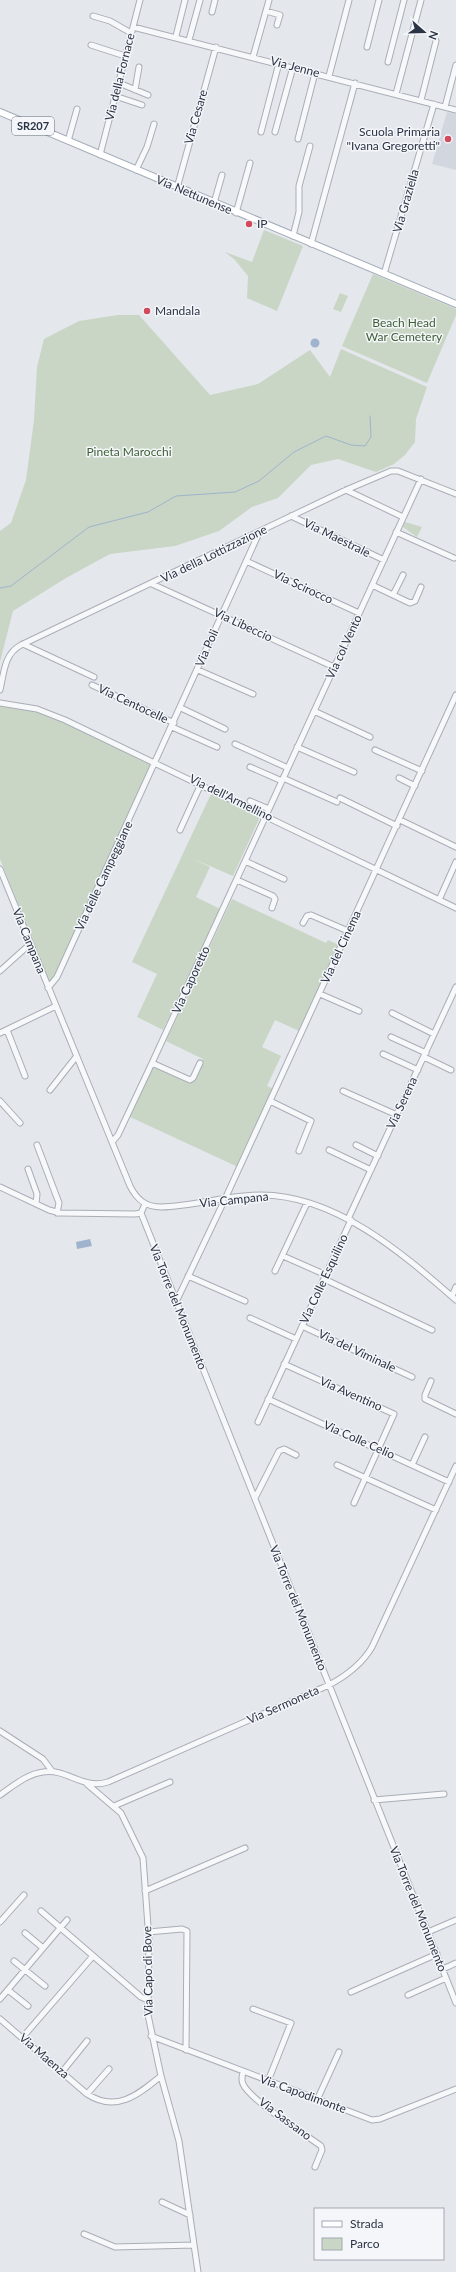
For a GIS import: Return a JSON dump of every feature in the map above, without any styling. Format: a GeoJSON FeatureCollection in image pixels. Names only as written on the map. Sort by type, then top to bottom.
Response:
{"type":"FeatureCollection","features":[{"type":"Feature","properties":{"kind":"main road","name":"Via Nettunense"},"geometry":{"type":"LineString","coordinates":[[0,112],[176,188],[456,304]]}},
{"type":"Feature","properties":{"kind":"street","name":"Via della Fornace"},"geometry":{"type":"LineString","coordinates":[[100,155],[140,0]]}},
{"type":"Feature","properties":{"kind":"street"},"geometry":{"type":"LineString","coordinates":[[176,36],[185,0]]}},
{"type":"Feature","properties":{"kind":"street"},"geometry":{"type":"LineString","coordinates":[[190,40],[200,0]]}},
{"type":"Feature","properties":{"kind":"street"},"geometry":{"type":"LineString","coordinates":[[212,12],[215,0]]}},
{"type":"Feature","properties":{"kind":"street"},"geometry":{"type":"LineString","coordinates":[[253,57],[268,0]]}},
{"type":"Feature","properties":{"kind":"street"},"geometry":{"type":"LineString","coordinates":[[329,76],[349,0]]}},
{"type":"Feature","properties":{"kind":"street"},"geometry":{"type":"LineString","coordinates":[[367,47],[380,0]]}},
{"type":"Feature","properties":{"kind":"street"},"geometry":{"type":"LineString","coordinates":[[388,62],[404,0]]}},
{"type":"Feature","properties":{"kind":"street"},"geometry":{"type":"LineString","coordinates":[[394,94],[420,0]]}},
{"type":"Feature","properties":{"kind":"street"},"geometry":{"type":"LineString","coordinates":[[266,11],[280,15],[277,25]]}},
{"type":"Feature","properties":{"kind":"street","name":"Via Jenne"},"geometry":{"type":"LineString","coordinates":[[93,16],[108,20],[132,30],[176,36],[394,94],[445,107],[456,108]]}},
{"type":"Feature","properties":{"kind":"street"},"geometry":{"type":"LineString","coordinates":[[394,94],[407,39]]}},
{"type":"Feature","properties":{"kind":"street"},"geometry":{"type":"LineString","coordinates":[[421,100],[436,41]]}},
{"type":"Feature","properties":{"kind":"street"},"geometry":{"type":"LineString","coordinates":[[91,44],[125,56]]}},
{"type":"Feature","properties":{"kind":"street","name":"Via Cesare"},"geometry":{"type":"LineString","coordinates":[[176,188],[216,47]]}},
{"type":"Feature","properties":{"kind":"street"},"geometry":{"type":"LineString","coordinates":[[261,132],[279,64]]}},
{"type":"Feature","properties":{"kind":"street"},"geometry":{"type":"LineString","coordinates":[[445,107],[456,65]]}},
{"type":"Feature","properties":{"kind":"street"},"geometry":{"type":"LineString","coordinates":[[135,90],[139,67]]}},
{"type":"Feature","properties":{"kind":"street"},"geometry":{"type":"LineString","coordinates":[[275,132],[293,67]]}},
{"type":"Feature","properties":{"kind":"street"},"geometry":{"type":"LineString","coordinates":[[298,139],[315,73]]}},
{"type":"Feature","properties":{"kind":"street"},"geometry":{"type":"LineString","coordinates":[[118,83],[148,95]]}},
{"type":"Feature","properties":{"kind":"street"},"geometry":{"type":"LineString","coordinates":[[311,244],[355,83]]}},
{"type":"Feature","properties":{"kind":"street"},"geometry":{"type":"LineString","coordinates":[[115,96],[142,105]]}},
{"type":"Feature","properties":{"kind":"street","name":"Via Graziella"},"geometry":{"type":"LineString","coordinates":[[384,274],[434,104]]}},
{"type":"Feature","properties":{"kind":"street"},"geometry":{"type":"LineString","coordinates":[[68,141],[77,109]]}},
{"type":"Feature","properties":{"kind":"street"},"geometry":{"type":"LineString","coordinates":[[136,170],[148,146],[154,124]]}},
{"type":"Feature","properties":{"kind":"street"},"geometry":{"type":"LineString","coordinates":[[292,236],[299,213],[298,186],[310,146]]}},
{"type":"Feature","properties":{"kind":"street"},"geometry":{"type":"LineString","coordinates":[[236,213],[250,163]]}},
{"type":"Feature","properties":{"kind":"street"},"geometry":{"type":"LineString","coordinates":[[214,203],[222,175]]}},
{"type":"Feature","properties":{"kind":"street","name":"Via della Lottizzazione"},"geometry":{"type":"LineString","coordinates":[[0,690],[8,657],[14,649],[259,533],[346,490],[393,470],[421,479],[456,494]]}},
{"type":"Feature","properties":{"kind":"street","name":"Via col Vento"},"geometry":{"type":"LineString","coordinates":[[266,815],[421,479]]}},
{"type":"Feature","properties":{"kind":"street"},"geometry":{"type":"LineString","coordinates":[[346,490],[403,517]]}},
{"type":"Feature","properties":{"kind":"street","name":"Via Maestrale"},"geometry":{"type":"LineString","coordinates":[[291,516],[384,560]]}},
{"type":"Feature","properties":{"kind":"street"},"geometry":{"type":"LineString","coordinates":[[396,532],[454,558]]}},
{"type":"Feature","properties":{"kind":"street","name":"Via Poli"},"geometry":{"type":"LineString","coordinates":[[156,763],[259,533]]}},
{"type":"Feature","properties":{"kind":"street","name":"Via Scirocco"},"geometry":{"type":"LineString","coordinates":[[246,561],[359,613]]}},
{"type":"Feature","properties":{"kind":"street"},"geometry":{"type":"LineString","coordinates":[[393,596],[403,575]]}},
{"type":"Feature","properties":{"kind":"street","name":"Via Libeccio"},"geometry":{"type":"LineString","coordinates":[[152,584],[334,667]]}},
{"type":"Feature","properties":{"kind":"street"},"geometry":{"type":"LineString","coordinates":[[372,586],[412,603],[421,587]]}},
{"type":"Feature","properties":{"kind":"street"},"geometry":{"type":"LineString","coordinates":[[23,644],[94,677]]}},
{"type":"Feature","properties":{"kind":"street"},"geometry":{"type":"LineString","coordinates":[[198,670],[253,694]]}},
{"type":"Feature","properties":{"kind":"street","name":"Via Centocelle"},"geometry":{"type":"LineString","coordinates":[[92,685],[217,747]]}},
{"type":"Feature","properties":{"kind":"street","name":"Via del Cinema"},"geometry":{"type":"LineString","coordinates":[[176,1302],[320,994],[456,695]]}},
{"type":"Feature","properties":{"kind":"street","name":"Via dell'Armellino"},"geometry":{"type":"LineString","coordinates":[[0,703],[48,713],[266,815],[456,908]]}},
{"type":"Feature","properties":{"kind":"street"},"geometry":{"type":"LineString","coordinates":[[180,708],[224,729]]}},
{"type":"Feature","properties":{"kind":"street"},"geometry":{"type":"LineString","coordinates":[[314,711],[370,737]]}},
{"type":"Feature","properties":{"kind":"street"},"geometry":{"type":"LineString","coordinates":[[236,744],[288,768]]}},
{"type":"Feature","properties":{"kind":"street"},"geometry":{"type":"LineString","coordinates":[[298,747],[354,772]]}},
{"type":"Feature","properties":{"kind":"street"},"geometry":{"type":"LineString","coordinates":[[375,750],[422,771]]}},
{"type":"Feature","properties":{"kind":"street","name":"Via delle Campeggiane"},"geometry":{"type":"LineString","coordinates":[[48,988],[56,979],[156,763]]}},
{"type":"Feature","properties":{"kind":"street"},"geometry":{"type":"LineString","coordinates":[[250,767],[398,823],[456,847]]}},
{"type":"Feature","properties":{"kind":"street"},"geometry":{"type":"LineString","coordinates":[[399,778],[415,786]]}},
{"type":"Feature","properties":{"kind":"street"},"geometry":{"type":"LineString","coordinates":[[182,829],[202,785]]}},
{"type":"Feature","properties":{"kind":"street"},"geometry":{"type":"LineString","coordinates":[[250,800],[269,809]]}},
{"type":"Feature","properties":{"kind":"street","name":"Via Caporetto"},"geometry":{"type":"LineString","coordinates":[[112,1142],[118,1135],[152,1063],[266,815]]}},
{"type":"Feature","properties":{"kind":"street"},"geometry":{"type":"LineString","coordinates":[[245,861],[284,879]]}},
{"type":"Feature","properties":{"kind":"street"},"geometry":{"type":"LineString","coordinates":[[439,900],[456,862]]}},
{"type":"Feature","properties":{"kind":"street","name":"Via Campana"},"geometry":{"type":"LineString","coordinates":[[0,869],[76,1057],[132,1189],[145,1204],[165,1207],[266,1195],[285,1197],[307,1203],[350,1219],[379,1237],[454,1298]]}},
{"type":"Feature","properties":{"kind":"street"},"geometry":{"type":"LineString","coordinates":[[450,875],[456,877]]}},
{"type":"Feature","properties":{"kind":"street"},"geometry":{"type":"LineString","coordinates":[[237,880],[274,897],[272,908]]}},
{"type":"Feature","properties":{"kind":"street"},"geometry":{"type":"LineString","coordinates":[[303,923],[307,916],[311,915],[348,931]]}},
{"type":"Feature","properties":{"kind":"street"},"geometry":{"type":"LineString","coordinates":[[0,971],[30,944]]}},
{"type":"Feature","properties":{"kind":"street","name":"Via Serena"},"geometry":{"type":"LineString","coordinates":[[350,1219],[371,1170],[456,987]]}},
{"type":"Feature","properties":{"kind":"street"},"geometry":{"type":"LineString","coordinates":[[320,994],[358,1011]]}},
{"type":"Feature","properties":{"kind":"street"},"geometry":{"type":"LineString","coordinates":[[0,1033],[56,1006]]}},
{"type":"Feature","properties":{"kind":"street"},"geometry":{"type":"LineString","coordinates":[[392,1013],[434,1034]]}},
{"type":"Feature","properties":{"kind":"street"},"geometry":{"type":"LineString","coordinates":[[7,1030],[25,1076]]}},
{"type":"Feature","properties":{"kind":"street"},"geometry":{"type":"LineString","coordinates":[[391,1037],[451,1070]]}},
{"type":"Feature","properties":{"kind":"street"},"geometry":{"type":"LineString","coordinates":[[383,1054],[418,1070]]}},
{"type":"Feature","properties":{"kind":"street"},"geometry":{"type":"LineString","coordinates":[[50,1090],[76,1057]]}},
{"type":"Feature","properties":{"kind":"street"},"geometry":{"type":"LineString","coordinates":[[152,1063],[189,1080],[193,1078],[200,1063]]}},
{"type":"Feature","properties":{"kind":"street"},"geometry":{"type":"LineString","coordinates":[[343,1091],[397,1115]]}},
{"type":"Feature","properties":{"kind":"street"},"geometry":{"type":"LineString","coordinates":[[0,1101],[20,1123]]}},
{"type":"Feature","properties":{"kind":"street"},"geometry":{"type":"LineString","coordinates":[[270,1101],[311,1121],[299,1151]]}},
{"type":"Feature","properties":{"kind":"street"},"geometry":{"type":"LineString","coordinates":[[37,1145],[59,1203],[57,1213]]}},
{"type":"Feature","properties":{"kind":"street"},"geometry":{"type":"LineString","coordinates":[[356,1145],[378,1156]]}},
{"type":"Feature","properties":{"kind":"street"},"geometry":{"type":"LineString","coordinates":[[329,1150],[371,1170]]}},
{"type":"Feature","properties":{"kind":"street"},"geometry":{"type":"LineString","coordinates":[[28,1169],[38,1195],[36,1204]]}},
{"type":"Feature","properties":{"kind":"street"},"geometry":{"type":"LineString","coordinates":[[0,1187],[57,1213],[141,1213],[145,1204]]}},
{"type":"Feature","properties":{"kind":"street"},"geometry":{"type":"LineString","coordinates":[[275,1271],[307,1203]]}},
{"type":"Feature","properties":{"kind":"street","name":"Via Torre del Monumento"},"geometry":{"type":"LineString","coordinates":[[141,1213],[456,2003]]}},
{"type":"Feature","properties":{"kind":"street","name":"Via Colle Esquilino"},"geometry":{"type":"LineString","coordinates":[[258,1422],[350,1219]]}},
{"type":"Feature","properties":{"kind":"street"},"geometry":{"type":"LineString","coordinates":[[283,1256],[432,1330]]}},
{"type":"Feature","properties":{"kind":"street"},"geometry":{"type":"LineString","coordinates":[[188,1276],[245,1300]]}},
{"type":"Feature","properties":{"kind":"street"},"geometry":{"type":"LineString","coordinates":[[454,1298],[456,1287]]}},
{"type":"Feature","properties":{"kind":"street","name":"Via Colle Esquilino"},"geometry":{"type":"LineString","coordinates":[[250,1318],[296,1338]]}},
{"type":"Feature","properties":{"kind":"street","name":"Via del Viminale"},"geometry":{"type":"LineString","coordinates":[[302,1326],[412,1377]]}},
{"type":"Feature","properties":{"kind":"street","name":"Via Aventino"},"geometry":{"type":"LineString","coordinates":[[284,1364],[393,1414],[394,1418],[354,1503]]}},
{"type":"Feature","properties":{"kind":"street"},"geometry":{"type":"LineString","coordinates":[[431,1381],[424,1395],[425,1399],[456,1414]]}},
{"type":"Feature","properties":{"kind":"street","name":"Via Colle Celio"},"geometry":{"type":"LineString","coordinates":[[268,1399],[449,1482]]}},
{"type":"Feature","properties":{"kind":"street"},"geometry":{"type":"LineString","coordinates":[[412,1465],[425,1437]]}},
{"type":"Feature","properties":{"kind":"street"},"geometry":{"type":"LineString","coordinates":[[255,1498],[280,1451],[284,1449],[296,1455]]}},
{"type":"Feature","properties":{"kind":"street"},"geometry":{"type":"LineString","coordinates":[[337,1464],[436,1510]]}},
{"type":"Feature","properties":{"kind":"street","name":"Via Sermoneta"},"geometry":{"type":"LineString","coordinates":[[52,1771],[86,1783],[98,1784],[111,1781],[329,1685],[354,1669],[371,1649],[456,1466]]}},
{"type":"Feature","properties":{"kind":"street"},"geometry":{"type":"LineString","coordinates":[[0,1731],[44,1760],[52,1771],[34,1774],[0,1795]]}},
{"type":"Feature","properties":{"kind":"street"},"geometry":{"type":"LineString","coordinates":[[114,1806],[170,1782]]}},
{"type":"Feature","properties":{"kind":"street","name":"Via Capo di Bove"},"geometry":{"type":"LineString","coordinates":[[86,1783],[114,1806],[125,1819],[142,1853],[148,1932],[148,2000],[151,2036],[179,2141],[198,2272]]}},
{"type":"Feature","properties":{"kind":"street"},"geometry":{"type":"LineString","coordinates":[[374,1800],[444,1794]]}},
{"type":"Feature","properties":{"kind":"street"},"geometry":{"type":"LineString","coordinates":[[145,1891],[245,1848]]}},
{"type":"Feature","properties":{"kind":"street"},"geometry":{"type":"LineString","coordinates":[[0,1922],[24,1895]]}},
{"type":"Feature","properties":{"kind":"street"},"geometry":{"type":"LineString","coordinates":[[41,1912],[141,1997],[148,2000]]}},
{"type":"Feature","properties":{"kind":"street"},"geometry":{"type":"LineString","coordinates":[[0,1999],[67,1920]]}},
{"type":"Feature","properties":{"kind":"street"},"geometry":{"type":"LineString","coordinates":[[428,1932],[456,1920]]}},
{"type":"Feature","properties":{"kind":"street"},"geometry":{"type":"LineString","coordinates":[[148,1932],[182,1929],[187,1931],[186,2050]]}},
{"type":"Feature","properties":{"kind":"street"},"geometry":{"type":"LineString","coordinates":[[25,1933],[43,1948]]}},
{"type":"Feature","properties":{"kind":"street"},"geometry":{"type":"LineString","coordinates":[[351,1992],[437,1954]]}},
{"type":"Feature","properties":{"kind":"street"},"geometry":{"type":"LineString","coordinates":[[22,2038],[93,1956]]}},
{"type":"Feature","properties":{"kind":"street"},"geometry":{"type":"LineString","coordinates":[[14,1961],[45,1986]]}},
{"type":"Feature","properties":{"kind":"street"},"geometry":{"type":"LineString","coordinates":[[443,1969],[456,1963]]}},
{"type":"Feature","properties":{"kind":"street"},"geometry":{"type":"LineString","coordinates":[[408,1994],[446,1978]]}},
{"type":"Feature","properties":{"kind":"street"},"geometry":{"type":"LineString","coordinates":[[8,1990],[28,2006]]}},
{"type":"Feature","properties":{"kind":"street"},"geometry":{"type":"LineString","coordinates":[[253,2009],[291,2023],[268,2081]]}},
{"type":"Feature","properties":{"kind":"street","name":"Via Maenza"},"geometry":{"type":"LineString","coordinates":[[0,2019],[87,2094],[105,2102],[122,2102],[136,2095],[161,2076]]}},
{"type":"Feature","properties":{"kind":"street","name":"Via Capodimonte"},"geometry":{"type":"LineString","coordinates":[[151,2036],[317,2100],[376,2120],[456,2089]]}},
{"type":"Feature","properties":{"kind":"street"},"geometry":{"type":"LineString","coordinates":[[62,2072],[87,2041]]}},
{"type":"Feature","properties":{"kind":"street"},"geometry":{"type":"LineString","coordinates":[[317,2100],[340,2052]]}},
{"type":"Feature","properties":{"kind":"street"},"geometry":{"type":"LineString","coordinates":[[87,2094],[109,2069]]}},
{"type":"Feature","properties":{"kind":"street","name":"Via Sassano"},"geometry":{"type":"LineString","coordinates":[[243,2072],[242,2081],[245,2087],[278,2116],[321,2146],[322,2150],[315,2168]]}},
{"type":"Feature","properties":{"kind":"street"},"geometry":{"type":"LineString","coordinates":[[162,2202],[190,2215]]}},
{"type":"Feature","properties":{"kind":"street"},"geometry":{"type":"LineString","coordinates":[[84,2234],[118,2248],[194,2245]]}},
{"type":"Feature","properties":{"kind":"shaded area","name":"Scuola Primaria \"Ivana Gregoretti\""},"geometry":{"type":"Polygon","coordinates":[[[447,112],[456,114],[456,170],[432,164],[447,112]]]}},
{"type":"Feature","properties":{"kind":"green space"},"geometry":{"type":"Polygon","coordinates":[[[264,230],[303,246],[277,311],[247,298],[248,276],[235,260],[225,252],[252,262],[264,230]]]}},
{"type":"Feature","properties":{"kind":"green space","name":"Beach Head War Cemetery"},"geometry":{"type":"Polygon","coordinates":[[[373,274],[456,309],[456,315],[427,383],[342,346],[373,274]]]}},
{"type":"Feature","properties":{"kind":"green space"},"geometry":{"type":"Polygon","coordinates":[[[340,293],[348,296],[341,312],[333,309],[340,293]]]}},
{"type":"Feature","properties":{"kind":"green space","name":"Pineta Marocchi"},"geometry":{"type":"Polygon","coordinates":[[[118,315],[139,315],[210,395],[258,384],[310,350],[330,377],[341,349],[427,387],[416,419],[415,442],[405,455],[394,464],[376,472],[338,459],[311,465],[278,498],[252,507],[219,531],[175,546],[110,554],[66,578],[13,611],[0,662],[0,531],[11,523],[26,480],[34,420],[37,367],[44,339],[79,321],[118,315]]]}},
{"type":"Feature","properties":{"kind":"green space"},"geometry":{"type":"Polygon","coordinates":[[[405,522],[422,527],[417,537],[403,527],[405,522]]]}},
{"type":"Feature","properties":{"kind":"green space"},"geometry":{"type":"Polygon","coordinates":[[[0,706],[44,712],[153,765],[56,977],[51,981],[48,979],[0,859],[0,706]]]}},
{"type":"Feature","properties":{"kind":"green space"},"geometry":{"type":"Polygon","coordinates":[[[211,794],[260,817],[233,876],[189,857],[210,867],[196,897],[220,909],[163,1030],[137,1017],[157,974],[132,962],[211,794]]]}},
{"type":"Feature","properties":{"kind":"green space"},"geometry":{"type":"Polygon","coordinates":[[[232,899],[326,943],[328,940],[339,945],[299,1031],[275,1020],[262,1047],[281,1056],[267,1086],[274,1089],[238,1167],[130,1117],[154,1065],[192,1083],[203,1059],[166,1041],[232,899]]]}},
{"type":"Feature","properties":{"kind":"water"},"geometry":{"type":"Polygon","coordinates":[[[315,338],[320,343],[315,348],[310,343],[315,338]]]}},
{"type":"Feature","properties":{"kind":"water"},"geometry":{"type":"Polygon","coordinates":[[[90,1239],[92,1246],[77,1249],[76,1242],[90,1239]]]}},
{"type":"Feature","properties":{"kind":"waterway"},"geometry":{"type":"LineString","coordinates":[[0,588],[11,586],[89,527],[148,512],[176,496],[235,492],[259,481],[294,452],[326,436],[351,445],[365,446],[371,437],[370,416]]}},
{"type":"Feature","properties":{"kind":"place","name":"Scuola Primaria \"Ivana Gregoretti\""},"geometry":{"type":"Point","coordinates":[448,139]}},
{"type":"Feature","properties":{"kind":"place","name":"IP"},"geometry":{"type":"Point","coordinates":[249,224]}},
{"type":"Feature","properties":{"kind":"place","name":"Mandala"},"geometry":{"type":"Point","coordinates":[147,311]}}]}
